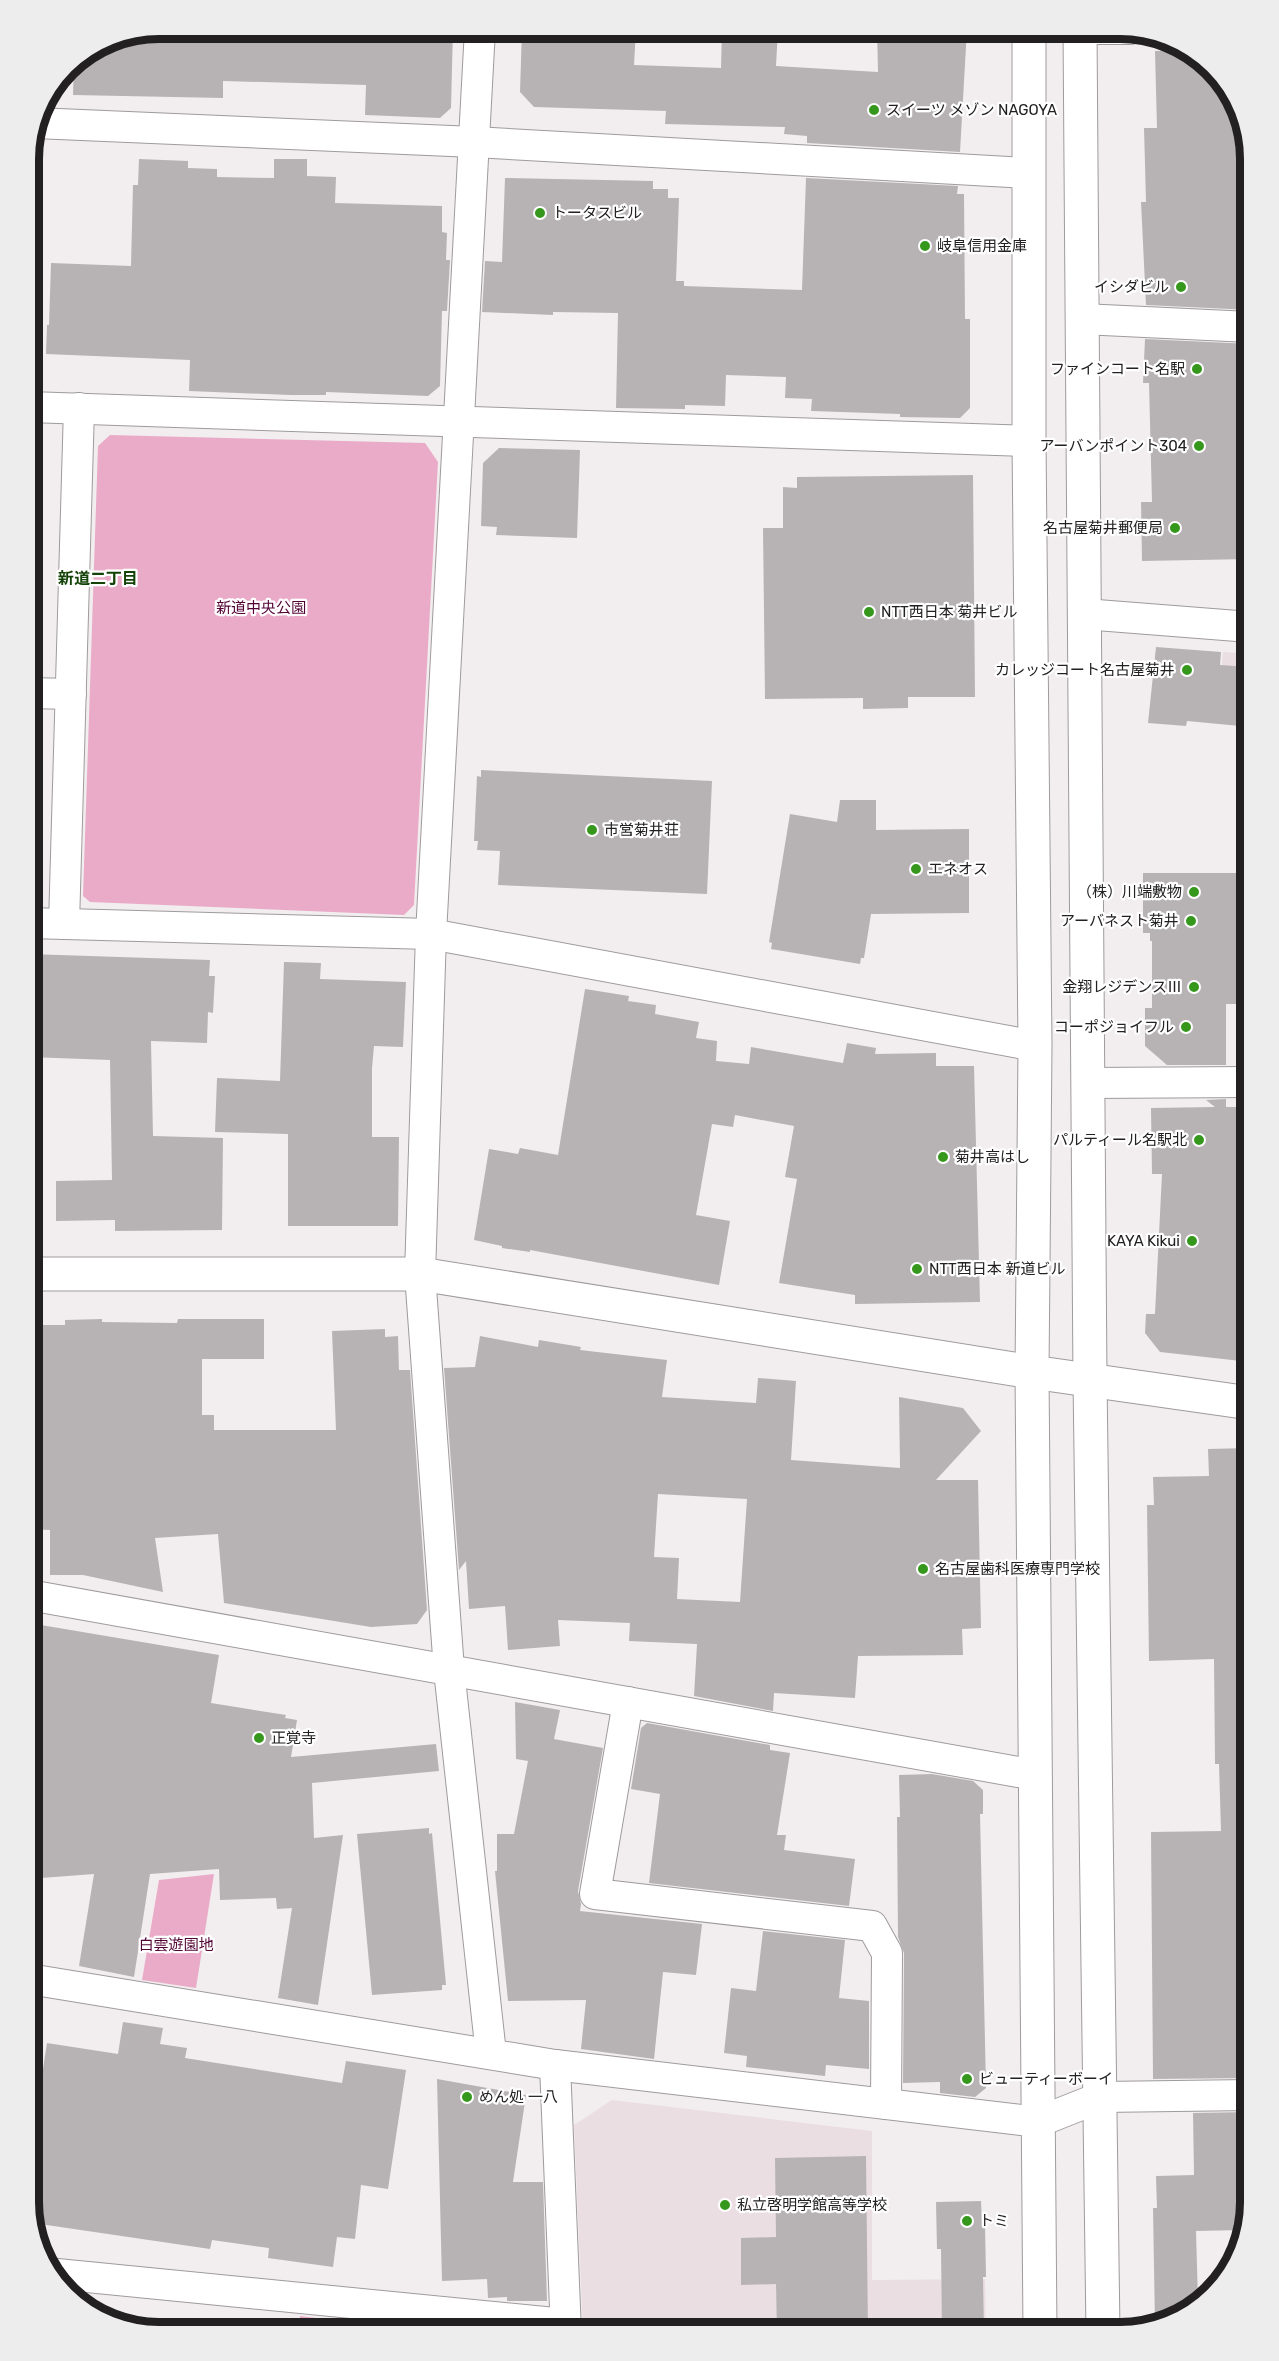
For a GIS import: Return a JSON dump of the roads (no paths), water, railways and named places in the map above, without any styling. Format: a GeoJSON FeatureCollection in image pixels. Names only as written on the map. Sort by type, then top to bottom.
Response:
{"type":"FeatureCollection","features":[{"type":"Feature","properties":{"kind":"street"},"geometry":{"type":"LineString","coordinates":[[479,39],[432,934],[420,1274],[449,1670],[491,2054]]}},
{"type":"Feature","properties":{"kind":"street"},"geometry":{"type":"LineString","coordinates":[[1029,39],[1029,441],[1035,1046],[1032,1372],[1040,2322]]}},
{"type":"Feature","properties":{"kind":"street"},"geometry":{"type":"LineString","coordinates":[[1080,39],[1090,1380],[1103,2322]]}},
{"type":"Feature","properties":{"kind":"street"},"geometry":{"type":"LineString","coordinates":[[45,123],[474,142],[1028,173]]}},
{"type":"Feature","properties":{"kind":"street"},"geometry":{"type":"LineString","coordinates":[[1082,319],[1240,326]]}},
{"type":"Feature","properties":{"kind":"street"},"geometry":{"type":"LineString","coordinates":[[39,407],[1029,441]]}},
{"type":"Feature","properties":{"kind":"street"},"geometry":{"type":"LineString","coordinates":[[64,924],[79,408]]}},
{"type":"Feature","properties":{"kind":"street"},"geometry":{"type":"LineString","coordinates":[[1084,614],[1240,626]]}},
{"type":"Feature","properties":{"kind":"street"},"geometry":{"type":"LineString","coordinates":[[39,693],[71,694]]}},
{"type":"Feature","properties":{"kind":"street"},"geometry":{"type":"LineString","coordinates":[[39,923],[432,934],[1035,1046]]}},
{"type":"Feature","properties":{"kind":"street"},"geometry":{"type":"LineString","coordinates":[[1088,1083],[1240,1082]]}},
{"type":"Feature","properties":{"kind":"street"},"geometry":{"type":"LineString","coordinates":[[39,1274],[420,1274],[1032,1372],[1240,1401]]}},
{"type":"Feature","properties":{"kind":"street"},"geometry":{"type":"LineString","coordinates":[[39,1597],[1035,1775]]}},
{"type":"Feature","properties":{"kind":"street"},"geometry":{"type":"LineString","coordinates":[[628,1702],[595,1894],[872,1926],[887,1953],[886,2104]]}},
{"type":"Feature","properties":{"kind":"street"},"geometry":{"type":"LineString","coordinates":[[39,1980],[555,2065],[1038,2122],[1101,2097],[1240,2095]]}},
{"type":"Feature","properties":{"kind":"street"},"geometry":{"type":"LineString","coordinates":[[555,2065],[565,2322]]}},
{"type":"Feature","properties":{"kind":"street"},"geometry":{"type":"LineString","coordinates":[[64,2275],[509,2322]]}},
{"type":"Feature","properties":{"kind":"place","name":"スイーツ メゾン NAGOYA"},"geometry":{"type":"Point","coordinates":[874,110]}},
{"type":"Feature","properties":{"kind":"place","name":"トータスビル"},"geometry":{"type":"Point","coordinates":[540,213]}},
{"type":"Feature","properties":{"kind":"place","name":"岐阜信用金庫"},"geometry":{"type":"Point","coordinates":[925,246]}},
{"type":"Feature","properties":{"kind":"place","name":"イシダビル"},"geometry":{"type":"Point","coordinates":[1181,287]}},
{"type":"Feature","properties":{"kind":"place","name":"ファインコート名駅"},"geometry":{"type":"Point","coordinates":[1197,369]}},
{"type":"Feature","properties":{"kind":"place","name":"アーバンポイント304"},"geometry":{"type":"Point","coordinates":[1199,446]}},
{"type":"Feature","properties":{"kind":"place","name":"名古屋菊井郵便局"},"geometry":{"type":"Point","coordinates":[1175,528]}},
{"type":"Feature","properties":{"kind":"place","name":"NTT西日本 菊井ビル"},"geometry":{"type":"Point","coordinates":[869,612]}},
{"type":"Feature","properties":{"kind":"place","name":"カレッジコート名古屋菊井"},"geometry":{"type":"Point","coordinates":[1187,670]}},
{"type":"Feature","properties":{"kind":"place","name":"市営菊井荘"},"geometry":{"type":"Point","coordinates":[592,830]}},
{"type":"Feature","properties":{"kind":"place","name":"エネオス"},"geometry":{"type":"Point","coordinates":[916,869]}},
{"type":"Feature","properties":{"kind":"place","name":"（株）川端敷物"},"geometry":{"type":"Point","coordinates":[1194,892]}},
{"type":"Feature","properties":{"kind":"place","name":"アーバネスト菊井"},"geometry":{"type":"Point","coordinates":[1191,921]}},
{"type":"Feature","properties":{"kind":"place","name":"金翔レジデンスⅢ"},"geometry":{"type":"Point","coordinates":[1194,987]}},
{"type":"Feature","properties":{"kind":"place","name":"コーポジョイフル"},"geometry":{"type":"Point","coordinates":[1186,1027]}},
{"type":"Feature","properties":{"kind":"place","name":"パルティール名駅北"},"geometry":{"type":"Point","coordinates":[1199,1140]}},
{"type":"Feature","properties":{"kind":"place","name":"菊井高はし"},"geometry":{"type":"Point","coordinates":[943,1157]}},
{"type":"Feature","properties":{"kind":"place","name":"KAYA Kikui"},"geometry":{"type":"Point","coordinates":[1192,1241]}},
{"type":"Feature","properties":{"kind":"place","name":"NTT西日本 新道ビル"},"geometry":{"type":"Point","coordinates":[917,1269]}},
{"type":"Feature","properties":{"kind":"place","name":"名古屋歯科医療専門学校"},"geometry":{"type":"Point","coordinates":[923,1569]}},
{"type":"Feature","properties":{"kind":"place","name":"正覚寺"},"geometry":{"type":"Point","coordinates":[259,1738]}},
{"type":"Feature","properties":{"kind":"place","name":"ビューティーボーイ"},"geometry":{"type":"Point","coordinates":[967,2079]}},
{"type":"Feature","properties":{"kind":"place","name":"めん処 一八"},"geometry":{"type":"Point","coordinates":[467,2097]}},
{"type":"Feature","properties":{"kind":"place","name":"私立啓明学館高等学校"},"geometry":{"type":"Point","coordinates":[725,2205]}},
{"type":"Feature","properties":{"kind":"place","name":"トミ"},"geometry":{"type":"Point","coordinates":[967,2221]}},
{"type":"Feature","properties":{"kind":"district","name":"新道二丁目"},"geometry":{"type":"Point","coordinates":[98,578]}},
{"type":"Feature","properties":{"kind":"park label","name":"新道中央公園"},"geometry":{"type":"Point","coordinates":[261,608]}},
{"type":"Feature","properties":{"kind":"park label","name":"白雲遊園地"},"geometry":{"type":"Point","coordinates":[176,1945]}}]}
